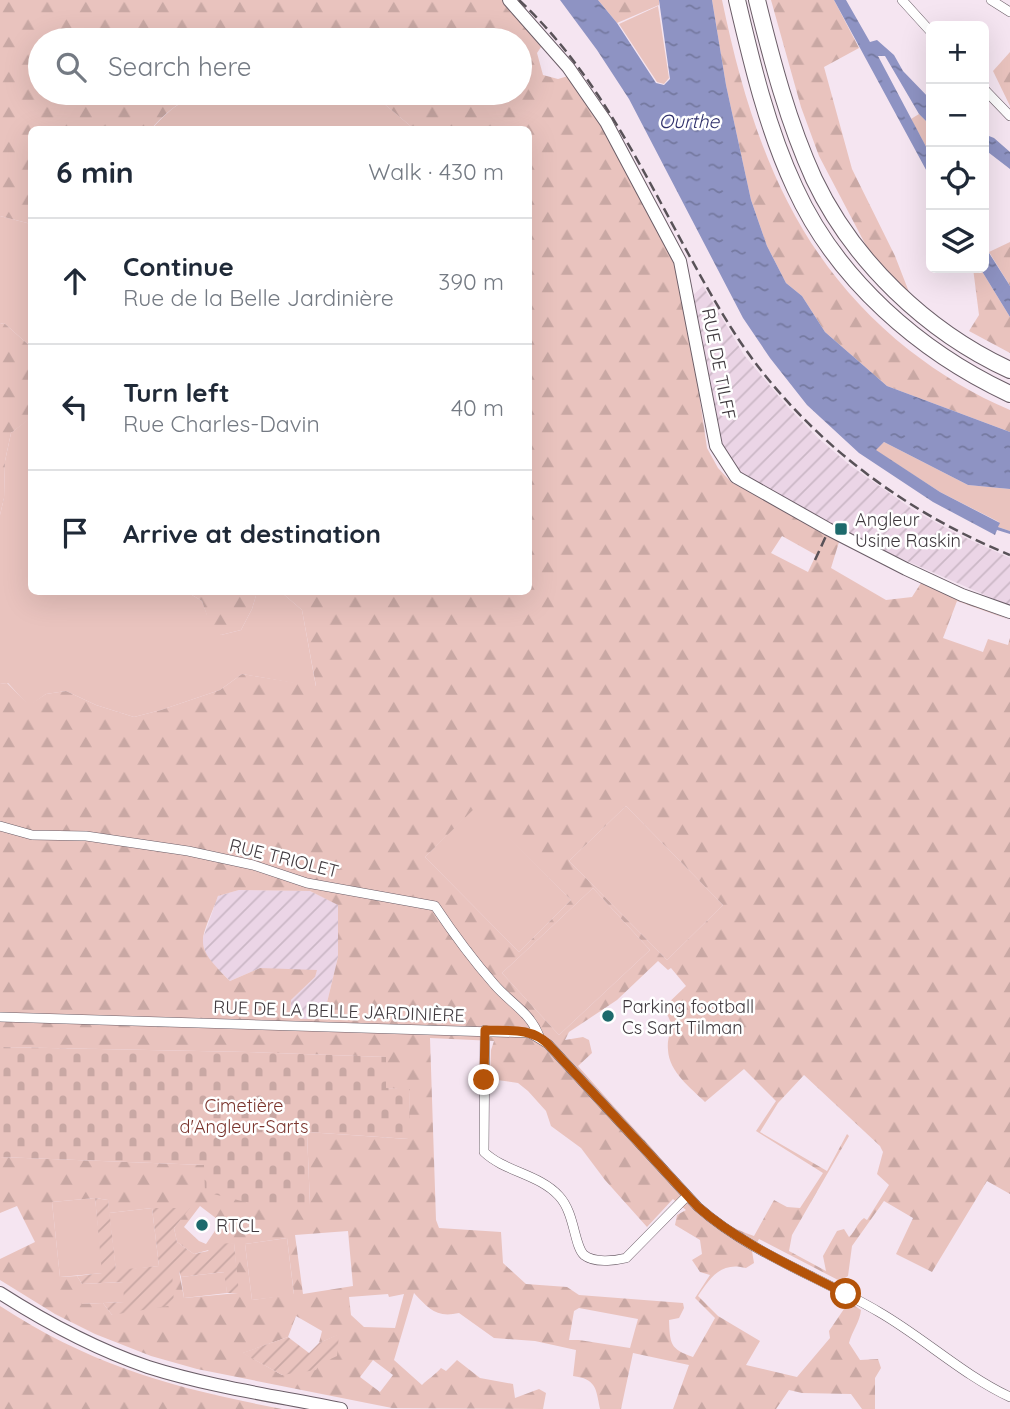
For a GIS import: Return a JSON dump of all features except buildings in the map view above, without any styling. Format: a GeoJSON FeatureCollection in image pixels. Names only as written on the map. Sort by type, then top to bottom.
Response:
{"type":"FeatureCollection","features":[{"type":"Feature","properties":{"kind":"highway"},"geometry":{"type":"LineString","coordinates":[[737,0],[754,71],[783,161],[808,214],[825,240],[867,292],[919,340],[969,374],[1010,394]]}},
{"type":"Feature","properties":{"kind":"highway"},"geometry":{"type":"LineString","coordinates":[[757,0],[778,82],[804,155],[815,181],[843,228],[905,300],[960,343],[1010,370]]}},
{"type":"Feature","properties":{"kind":"main road","name":"RUE DE TILFF"},"geometry":{"type":"LineString","coordinates":[[509,0],[568,67],[606,122],[680,261],[716,446],[736,477],[906,569],[962,595],[1010,612]]}},
{"type":"Feature","properties":{"kind":"main road"},"geometry":{"type":"LineString","coordinates":[[0,1293],[70,1334],[150,1367],[208,1383],[341,1409]]}},
{"type":"Feature","properties":{"kind":"street"},"geometry":{"type":"LineString","coordinates":[[902,0],[926,26]]}},
{"type":"Feature","properties":{"kind":"street"},"geometry":{"type":"LineString","coordinates":[[991,0],[1010,12]]}},
{"type":"Feature","properties":{"kind":"street"},"geometry":{"type":"LineString","coordinates":[[989,94],[1010,116]]}},
{"type":"Feature","properties":{"kind":"street","name":"RUE TRIOLET"},"geometry":{"type":"LineString","coordinates":[[0,826],[32,835],[86,836],[188,851],[253,865],[307,883],[369,892],[435,906],[456,938],[493,983],[534,1023],[539,1036]]}},
{"type":"Feature","properties":{"kind":"street","name":"RUE DE LA BELLE JARDINIÈRE"},"geometry":{"type":"LineString","coordinates":[[0,1017],[522,1031],[539,1036]]}},
{"type":"Feature","properties":{"kind":"street"},"geometry":{"type":"LineString","coordinates":[[485,1030],[484,1152],[501,1164],[543,1184],[559,1196],[570,1212],[578,1247],[584,1254],[597,1260],[626,1258],[687,1196]]}},
{"type":"Feature","properties":{"kind":"street"},"geometry":{"type":"LineString","coordinates":[[539,1036],[712,1220],[902,1326],[989,1387],[1010,1397]]}},
{"type":"Feature","properties":{"kind":"shaded area"},"geometry":{"type":"Polygon","coordinates":[[[703,286],[744,355],[818,438],[851,466],[912,509],[957,534],[1010,558],[1010,606],[852,537],[738,475],[718,445],[691,297],[703,286]]]}},
{"type":"Feature","properties":{"kind":"shaded area"},"geometry":{"type":"Polygon","coordinates":[[[239,890],[310,891],[339,905],[338,957],[323,1019],[301,1019],[298,1015],[290,1015],[291,1000],[315,977],[260,968],[230,981],[207,958],[202,941],[218,896],[239,890]]]}},
{"type":"Feature","properties":{"kind":"green space"},"geometry":{"type":"Polygon","coordinates":[[[0,0],[504,0],[529,28],[28,28],[28,105],[178,105],[154,126],[28,126],[28,223],[0,216],[0,0]]]}},
{"type":"Feature","properties":{"kind":"green space"},"geometry":{"type":"Polygon","coordinates":[[[598,0],[659,0],[659,5],[617,23],[598,0]]]}},
{"type":"Feature","properties":{"kind":"green space"},"geometry":{"type":"Polygon","coordinates":[[[712,0],[722,0],[747,101],[783,193],[807,236],[835,276],[869,315],[909,350],[983,398],[1010,410],[1010,432],[887,386],[825,332],[802,296],[786,283],[767,246],[751,200],[726,85],[712,0]]]}},
{"type":"Feature","properties":{"kind":"green space"},"geometry":{"type":"Polygon","coordinates":[[[771,0],[834,0],[859,48],[824,67],[852,169],[895,256],[909,292],[872,257],[819,156],[801,107],[771,0]]]}},
{"type":"Feature","properties":{"kind":"green space"},"geometry":{"type":"Polygon","coordinates":[[[658,6],[669,78],[664,84],[657,82],[619,24],[658,6]]]}},
{"type":"Feature","properties":{"kind":"green space"},"geometry":{"type":"Polygon","coordinates":[[[532,32],[543,44],[537,53],[543,75],[558,79],[568,76],[610,133],[674,262],[685,299],[707,448],[718,468],[731,482],[844,542],[839,542],[831,568],[886,600],[912,597],[921,583],[1010,620],[957,601],[943,638],[983,652],[988,639],[1008,645],[1010,638],[1010,1194],[987,1181],[932,1272],[896,1254],[913,1218],[884,1201],[852,1246],[848,1276],[840,1281],[759,1239],[752,1251],[754,1263],[746,1268],[737,1266],[723,1269],[712,1277],[698,1296],[718,1316],[760,1341],[746,1365],[797,1377],[830,1338],[829,1331],[846,1306],[852,1304],[861,1310],[849,1343],[860,1360],[878,1359],[881,1368],[875,1378],[875,1409],[862,1409],[851,1394],[802,1393],[789,1390],[776,1409],[673,1409],[689,1365],[633,1353],[621,1409],[600,1409],[591,1382],[573,1376],[576,1350],[535,1341],[494,1338],[459,1313],[444,1314],[434,1311],[414,1293],[394,1360],[422,1385],[441,1368],[446,1371],[457,1360],[480,1378],[513,1384],[515,1398],[539,1389],[546,1393],[543,1409],[392,1408],[197,1369],[151,1356],[95,1334],[55,1314],[0,1280],[0,1259],[35,1242],[17,1206],[0,1213],[0,1157],[204,1165],[310,1205],[307,1132],[408,1139],[410,1090],[386,1088],[386,1057],[0,1047],[0,684],[7,683],[29,705],[46,694],[66,691],[96,705],[134,717],[220,690],[242,674],[316,686],[302,610],[284,595],[532,595],[532,126],[410,126],[386,105],[532,105],[532,32]],[[782,536],[771,553],[808,572],[816,555],[782,536]],[[477,806],[425,857],[519,952],[571,900],[477,806]],[[626,806],[569,861],[667,960],[723,905],[626,806]],[[593,888],[502,973],[559,1035],[650,950],[593,888]],[[239,890],[218,896],[204,934],[203,942],[209,958],[230,981],[260,968],[317,970],[315,977],[291,1000],[290,1015],[298,1015],[301,1019],[323,1019],[338,957],[338,905],[310,891],[239,890]],[[658,961],[617,1000],[569,1032],[565,1040],[583,1037],[589,1040],[592,1053],[578,1066],[684,1186],[709,1210],[738,1230],[754,1236],[774,1200],[787,1207],[800,1208],[823,1173],[756,1131],[776,1101],[744,1069],[705,1102],[676,1072],[668,1050],[670,1021],[663,1008],[686,986],[671,968],[668,970],[658,961]],[[430,1038],[436,1220],[439,1228],[501,1232],[503,1263],[526,1284],[567,1287],[579,1295],[683,1303],[684,1308],[679,1318],[669,1320],[671,1340],[676,1348],[693,1357],[715,1318],[695,1298],[710,1275],[700,1272],[692,1260],[702,1254],[700,1240],[675,1225],[677,1215],[686,1210],[673,1199],[647,1227],[581,1148],[551,1126],[546,1111],[528,1091],[518,1083],[490,1079],[494,1041],[430,1038]],[[804,1075],[778,1103],[760,1132],[827,1171],[847,1134],[849,1136],[792,1235],[789,1251],[826,1271],[823,1256],[837,1231],[844,1229],[849,1237],[861,1220],[867,1220],[889,1185],[877,1174],[883,1152],[880,1146],[804,1075]],[[95,1198],[52,1202],[60,1277],[77,1276],[82,1284],[82,1304],[103,1303],[112,1315],[172,1271],[179,1271],[184,1298],[238,1293],[234,1243],[194,1254],[177,1242],[174,1228],[189,1208],[152,1208],[109,1213],[108,1200],[95,1198]],[[200,1206],[184,1227],[206,1244],[221,1222],[200,1206]],[[348,1231],[295,1235],[303,1294],[353,1286],[348,1231]],[[287,1238],[245,1244],[252,1300],[294,1294],[287,1238]],[[388,1294],[349,1297],[351,1315],[364,1327],[395,1328],[404,1294],[389,1297],[388,1294]],[[579,1308],[574,1311],[569,1340],[630,1348],[638,1319],[579,1308]],[[296,1316],[288,1337],[243,1353],[282,1375],[338,1335],[319,1343],[322,1331],[296,1316]],[[373,1360],[360,1377],[380,1392],[393,1375],[373,1360]]]}},
{"type":"Feature","properties":{"kind":"green space"},"geometry":{"type":"Polygon","coordinates":[[[1010,52],[1010,106],[993,71],[1010,52]]]}},
{"type":"Feature","properties":{"kind":"green space"},"geometry":{"type":"Polygon","coordinates":[[[386,105],[410,126],[155,126],[175,107],[386,105]]]}},
{"type":"Feature","properties":{"kind":"green space"},"geometry":{"type":"Polygon","coordinates":[[[919,114],[926,121],[926,147],[911,119],[919,114]]]}},
{"type":"Feature","properties":{"kind":"green space"},"geometry":{"type":"Polygon","coordinates":[[[0,216],[28,223],[28,344],[4,323],[0,324],[0,216]]]}},
{"type":"Feature","properties":{"kind":"green space"},"geometry":{"type":"Polygon","coordinates":[[[1010,242],[1010,286],[989,252],[1010,242]]]}},
{"type":"Feature","properties":{"kind":"green space"},"geometry":{"type":"Polygon","coordinates":[[[974,273],[983,273],[1010,317],[1010,353],[969,331],[979,315],[974,273]]]}},
{"type":"Feature","properties":{"kind":"green space"},"geometry":{"type":"Polygon","coordinates":[[[4,323],[28,344],[28,420],[11,433],[5,461],[4,498],[0,515],[0,324],[4,323]]]}},
{"type":"Feature","properties":{"kind":"green space"},"geometry":{"type":"Polygon","coordinates":[[[28,419],[28,595],[192,595],[202,601],[207,615],[221,635],[241,630],[256,595],[284,595],[302,610],[316,687],[242,674],[220,690],[134,717],[96,705],[66,691],[46,694],[29,706],[8,683],[0,684],[0,515],[4,498],[5,461],[11,433],[28,419]]]}},
{"type":"Feature","properties":{"kind":"green space"},"geometry":{"type":"Polygon","coordinates":[[[884,442],[968,485],[1010,489],[1010,531],[998,527],[999,522],[940,492],[875,450],[884,442]]]}},
{"type":"Feature","properties":{"kind":"green space"},"geometry":{"type":"Polygon","coordinates":[[[192,595],[256,595],[241,630],[221,635],[212,631],[202,601],[192,595]]]}},
{"type":"Feature","properties":{"kind":"green space"},"geometry":{"type":"Polygon","coordinates":[[[477,805],[571,900],[519,952],[425,857],[477,805]]]}},
{"type":"Feature","properties":{"kind":"green space"},"geometry":{"type":"Polygon","coordinates":[[[626,806],[723,905],[667,960],[569,861],[626,806]]]}},
{"type":"Feature","properties":{"kind":"green space"},"geometry":{"type":"Polygon","coordinates":[[[593,888],[650,950],[559,1035],[502,973],[593,888]]]}},
{"type":"Feature","properties":{"kind":"green space","name":"Cimetière d'Angleur-Sarts"},"geometry":{"type":"Polygon","coordinates":[[[0,1047],[386,1057],[386,1088],[410,1089],[409,1139],[307,1132],[310,1205],[266,1207],[205,1192],[204,1165],[0,1157],[0,1047]]]}},
{"type":"Feature","properties":{"kind":"green space"},"geometry":{"type":"Polygon","coordinates":[[[95,1198],[103,1273],[60,1277],[52,1202],[95,1198]]]}},
{"type":"Feature","properties":{"kind":"green space"},"geometry":{"type":"Polygon","coordinates":[[[95,1198],[108,1200],[116,1270],[159,1266],[152,1208],[190,1208],[174,1228],[177,1242],[194,1254],[208,1251],[212,1244],[234,1243],[239,1293],[227,1293],[224,1272],[181,1277],[179,1271],[172,1271],[174,1305],[112,1315],[103,1303],[124,1302],[123,1282],[82,1284],[77,1276],[102,1273],[95,1198]]]}},
{"type":"Feature","properties":{"kind":"green space"},"geometry":{"type":"Polygon","coordinates":[[[152,1208],[159,1266],[116,1271],[109,1213],[152,1208]]]}},
{"type":"Feature","properties":{"kind":"green space"},"geometry":{"type":"Polygon","coordinates":[[[287,1238],[294,1295],[252,1300],[245,1244],[287,1238]]]}},
{"type":"Feature","properties":{"kind":"green space"},"geometry":{"type":"Polygon","coordinates":[[[225,1272],[227,1293],[184,1298],[181,1277],[225,1272]]]}},
{"type":"Feature","properties":{"kind":"green space"},"geometry":{"type":"Polygon","coordinates":[[[124,1282],[125,1302],[82,1304],[82,1284],[124,1282]]]}},
{"type":"Feature","properties":{"kind":"green space"},"geometry":{"type":"Polygon","coordinates":[[[0,1306],[69,1345],[102,1360],[206,1393],[282,1409],[0,1409],[0,1306]]]}},
{"type":"Feature","properties":{"kind":"green space"},"geometry":{"type":"Polygon","coordinates":[[[339,1334],[337,1356],[320,1364],[316,1370],[282,1375],[242,1353],[288,1337],[309,1353],[319,1343],[339,1334]]]}},
{"type":"Feature","properties":{"kind":"water","name":"Ourthe"},"geometry":{"type":"Polygon","coordinates":[[[560,0],[598,0],[617,23],[656,83],[664,85],[670,79],[659,0],[712,0],[726,85],[751,200],[767,246],[786,283],[802,296],[825,332],[887,386],[1010,432],[1010,489],[968,485],[884,442],[876,450],[940,492],[1000,523],[998,527],[1010,531],[1010,534],[997,530],[995,535],[933,502],[859,453],[807,405],[743,318],[629,99],[560,0]]]}},
{"type":"Feature","properties":{"kind":"water"},"geometry":{"type":"Polygon","coordinates":[[[834,0],[846,0],[870,42],[877,40],[894,55],[903,71],[926,95],[926,121],[919,114],[885,56],[878,56],[926,147],[926,170],[834,0]]]}},
{"type":"Feature","properties":{"kind":"water"},"geometry":{"type":"Polygon","coordinates":[[[989,136],[1010,152],[1010,169],[989,153],[989,136]]]}},
{"type":"Feature","properties":{"kind":"water"},"geometry":{"type":"Polygon","coordinates":[[[989,253],[1010,286],[1010,317],[983,273],[989,273],[989,253]]]}},
{"type":"Feature","properties":{"kind":"railway"},"geometry":{"type":"LineString","coordinates":[[519,0],[554,37],[585,76],[613,118],[737,337],[763,373],[792,406],[823,438],[893,492],[930,516],[1010,555]]}},
{"type":"Feature","properties":{"kind":"railway"},"geometry":{"type":"LineString","coordinates":[[815,560],[826,536]]}},
{"type":"Feature","properties":{"kind":"place","name":"Angleur Usine Raskin"},"geometry":{"type":"Point","coordinates":[841,529]}},
{"type":"Feature","properties":{"kind":"place","name":"Parking football Cs Sart Tilman"},"geometry":{"type":"Point","coordinates":[608,1016]}},
{"type":"Feature","properties":{"kind":"place","name":"RTCL"},"geometry":{"type":"Point","coordinates":[202,1225]}},
{"type":"Feature","properties":{"kind":"route"},"geometry":{"type":"LineString","coordinates":[[484,1080],[485,1030],[522,1031],[539,1036],[712,1220],[846,1294]]}}]}
